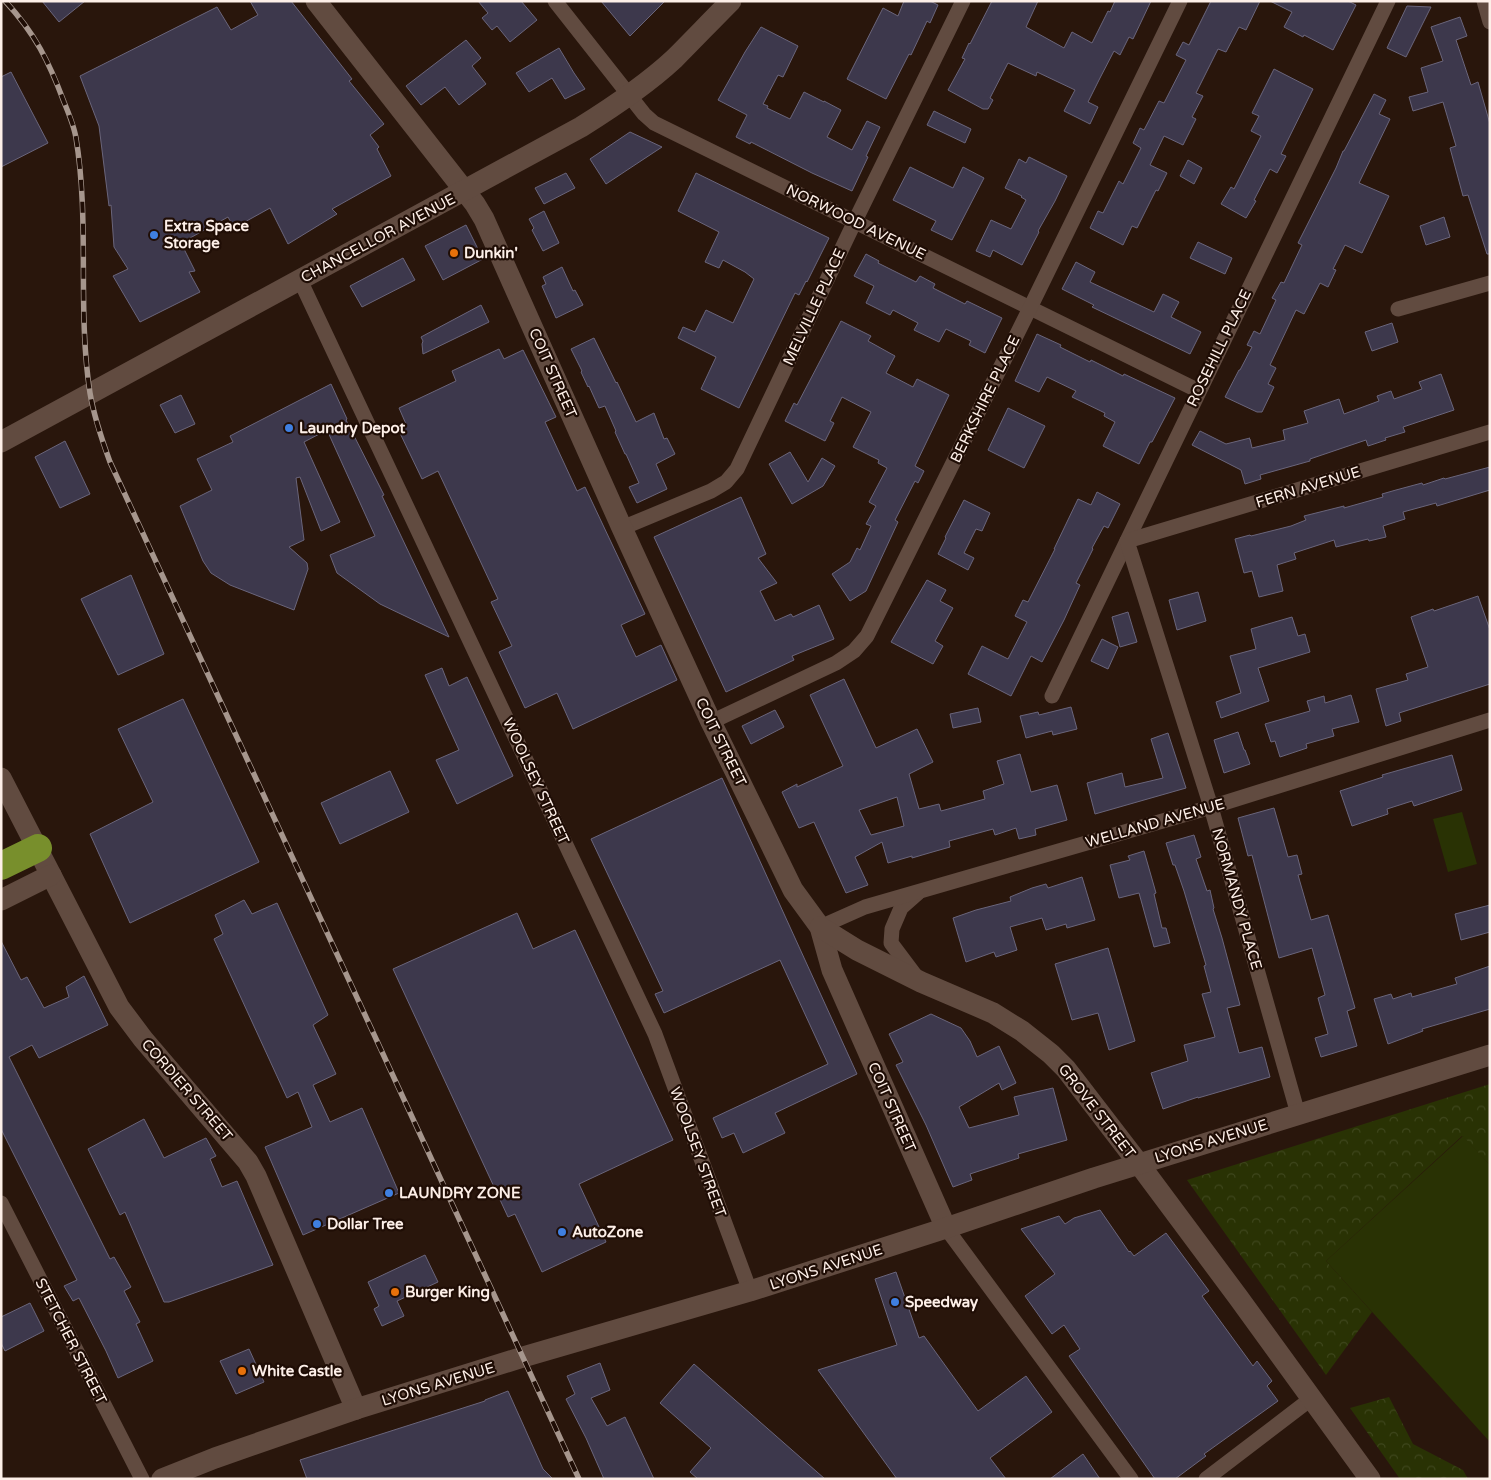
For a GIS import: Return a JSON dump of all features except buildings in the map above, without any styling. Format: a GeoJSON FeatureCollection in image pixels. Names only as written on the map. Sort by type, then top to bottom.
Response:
{"type":"FeatureCollection","features":[{"type":"Feature","properties":{"kind":"highway"},"geometry":{"type":"LineString","coordinates":[[1,866],[38,848]]}},
{"type":"Feature","properties":{"kind":"main road","name":"COIT STREET"},"geometry":{"type":"LineString","coordinates":[[316,1],[465,191],[484,219],[711,722],[793,890],[820,927],[832,970],[946,1228]]}},
{"type":"Feature","properties":{"kind":"main road","name":"CHANCELLOR AVENUE"},"geometry":{"type":"LineString","coordinates":[[1,442],[581,127],[629,96],[674,59],[731,1]]}},
{"type":"Feature","properties":{"kind":"main road","name":"CORDIER STREET"},"geometry":{"type":"LineString","coordinates":[[1,778],[120,1007],[131,1024],[248,1162],[256,1176],[356,1410]]}},
{"type":"Feature","properties":{"kind":"main road"},"geometry":{"type":"LineString","coordinates":[[1,900],[51,875]]}},
{"type":"Feature","properties":{"kind":"main road","name":"GROVE STREET"},"geometry":{"type":"LineString","coordinates":[[820,927],[857,950],[921,982],[992,1013],[1022,1031],[1051,1054],[1066,1069],[1312,1398],[1370,1479]]}},
{"type":"Feature","properties":{"kind":"main road","name":"LYONS AVENUE"},"geometry":{"type":"LineString","coordinates":[[162,1479],[224,1454],[356,1410],[523,1357],[750,1291],[1094,1178],[1490,1055]]}},
{"type":"Feature","properties":{"kind":"street","name":"NORWOOD AVENUE"},"geometry":{"type":"LineString","coordinates":[[555,1],[629,96],[654,123],[1198,390]]}},
{"type":"Feature","properties":{"kind":"street","name":"MELVILLE PLACE"},"geometry":{"type":"LineString","coordinates":[[622,528],[711,491],[726,482],[737,469],[855,221],[963,1]]}},
{"type":"Feature","properties":{"kind":"street","name":"BERKSHIRE PLACE"},"geometry":{"type":"LineString","coordinates":[[711,722],[836,663],[854,651],[866,636],[1030,308],[1180,1]]}},
{"type":"Feature","properties":{"kind":"street","name":"ROSEHILL PLACE"},"geometry":{"type":"LineString","coordinates":[[1052,696],[1198,390],[1388,1]]}},
{"type":"Feature","properties":{"kind":"street"},"geometry":{"type":"LineString","coordinates":[[1484,1],[1490,22]]}},
{"type":"Feature","properties":{"kind":"street","name":"WOOLSEY STREET"},"geometry":{"type":"LineString","coordinates":[[300,280],[655,1034],[750,1291]]}},
{"type":"Feature","properties":{"kind":"street"},"geometry":{"type":"LineString","coordinates":[[1398,309],[1490,283]]}},
{"type":"Feature","properties":{"kind":"street","name":"FERN AVENUE"},"geometry":{"type":"LineString","coordinates":[[1127,541],[1490,432]]}},
{"type":"Feature","properties":{"kind":"street","name":"NORMANDY PLACE"},"geometry":{"type":"LineString","coordinates":[[1127,541],[1211,807],[1298,1114]]}},
{"type":"Feature","properties":{"kind":"street","name":"WELLAND AVENUE"},"geometry":{"type":"LineString","coordinates":[[820,927],[865,907],[1211,807],[1490,720]]}},
{"type":"Feature","properties":{"kind":"street"},"geometry":{"type":"LineString","coordinates":[[921,890],[901,908],[892,929],[892,943],[921,982]]}},
{"type":"Feature","properties":{"kind":"street","name":"STETCHER STREET"},"geometry":{"type":"LineString","coordinates":[[1,1203],[142,1479]]}},
{"type":"Feature","properties":{"kind":"street","name":"COIT STREET"},"geometry":{"type":"LineString","coordinates":[[946,1228],[1131,1479]]}},
{"type":"Feature","properties":{"kind":"street"},"geometry":{"type":"LineString","coordinates":[[1206,1479],[1312,1398]]}},
{"type":"Feature","properties":{"kind":"green space"},"geometry":{"type":"Polygon","coordinates":[[[1462,812],[1477,864],[1448,872],[1433,819],[1462,812]]]}},
{"type":"Feature","properties":{"kind":"green space"},"geometry":{"type":"Polygon","coordinates":[[[1490,1084],[1490,1165],[1462,1136],[1326,1261],[1372,1312],[1326,1375],[1187,1180],[1490,1084]]]}},
{"type":"Feature","properties":{"kind":"green space"},"geometry":{"type":"Polygon","coordinates":[[[1463,1136],[1490,1165],[1490,1442],[1326,1261],[1463,1136]]]}},
{"type":"Feature","properties":{"kind":"green space"},"geometry":{"type":"Polygon","coordinates":[[[1389,1397],[1413,1444],[1463,1470],[1468,1479],[1400,1479],[1350,1408],[1389,1397]]]}},
{"type":"Feature","properties":{"kind":"railway"},"geometry":{"type":"LineString","coordinates":[[5,1],[33,36],[47,61],[75,134],[82,202],[86,361],[94,411],[110,462],[579,1479]]}},
{"type":"Feature","properties":{"kind":"place","name":"Extra Space Storage"},"geometry":{"type":"Point","coordinates":[154,235]}},
{"type":"Feature","properties":{"kind":"place","name":"Dunkin'"},"geometry":{"type":"Point","coordinates":[454,253]}},
{"type":"Feature","properties":{"kind":"place","name":"Laundry Depot"},"geometry":{"type":"Point","coordinates":[289,428]}},
{"type":"Feature","properties":{"kind":"place","name":"LAUNDRY ZONE"},"geometry":{"type":"Point","coordinates":[389,1193]}},
{"type":"Feature","properties":{"kind":"place","name":"Dollar Tree"},"geometry":{"type":"Point","coordinates":[317,1224]}},
{"type":"Feature","properties":{"kind":"place","name":"AutoZone"},"geometry":{"type":"Point","coordinates":[562,1232]}},
{"type":"Feature","properties":{"kind":"place","name":"Burger King"},"geometry":{"type":"Point","coordinates":[395,1292]}},
{"type":"Feature","properties":{"kind":"place","name":"Speedway"},"geometry":{"type":"Point","coordinates":[895,1302]}},
{"type":"Feature","properties":{"kind":"place","name":"White Castle"},"geometry":{"type":"Point","coordinates":[242,1371]}}]}
